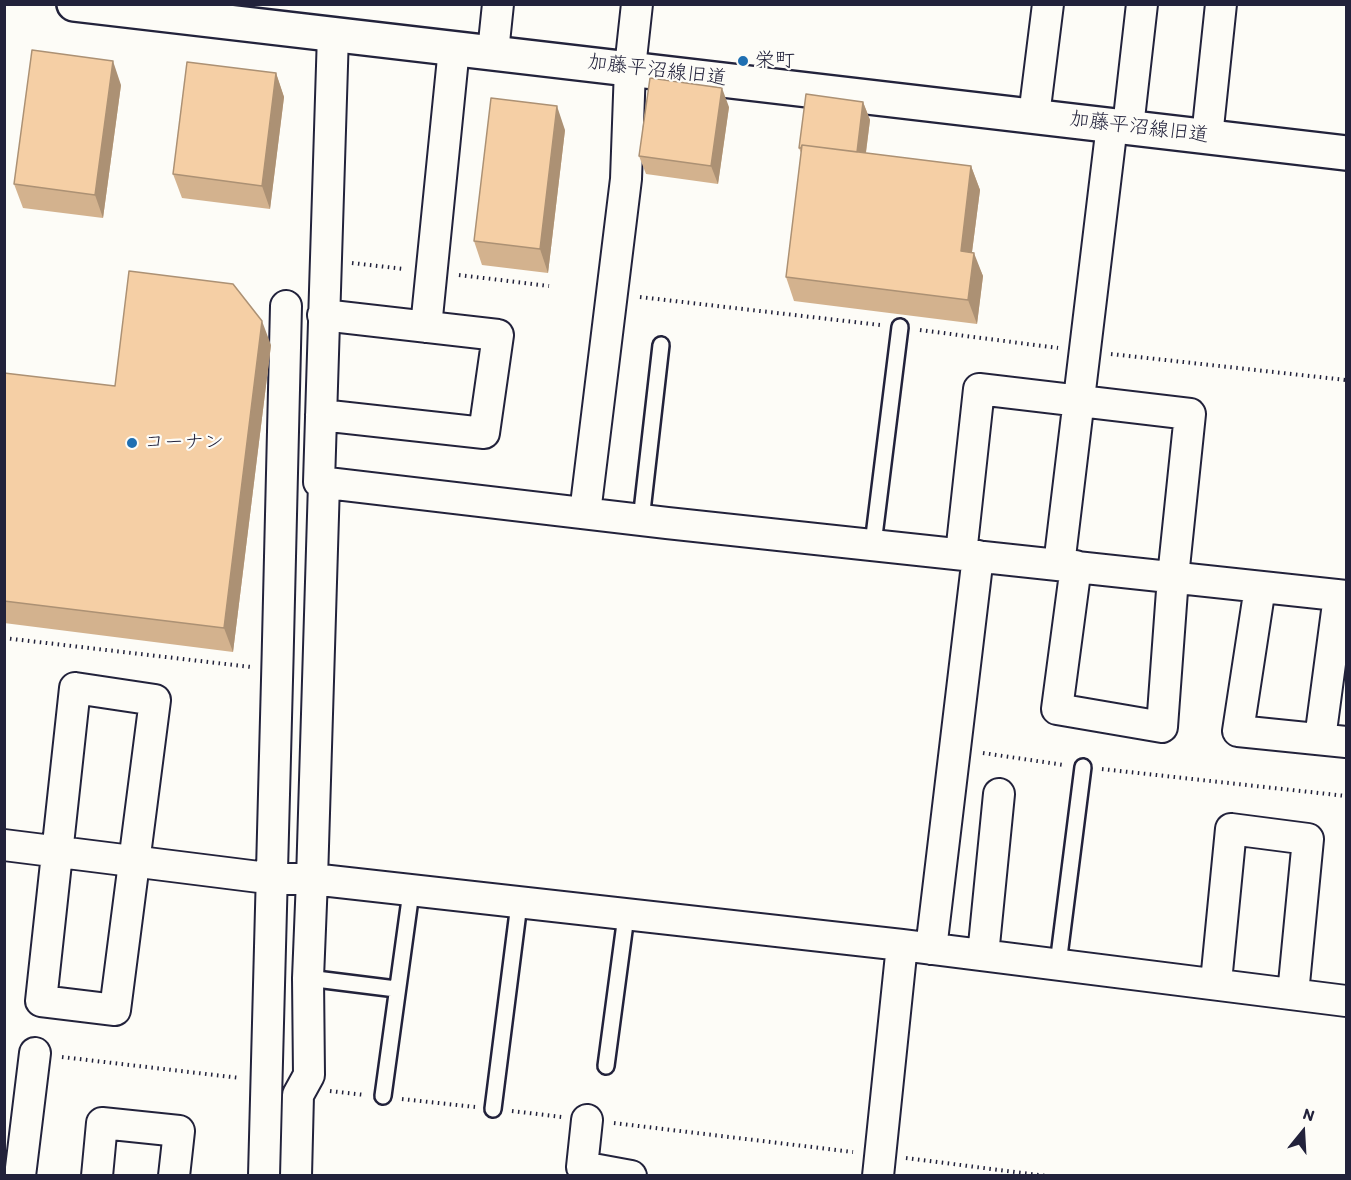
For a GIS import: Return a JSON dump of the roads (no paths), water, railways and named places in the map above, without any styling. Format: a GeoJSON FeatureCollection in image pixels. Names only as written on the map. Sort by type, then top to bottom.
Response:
{"type":"FeatureCollection","features":[{"type":"Feature","properties":{"kind":"street","name":"加藤平沼線旧道"},"geometry":{"type":"LineString","coordinates":[[74,4],[108,6],[1347,153]]}},
{"type":"Feature","properties":{"kind":"street"},"geometry":{"type":"LineString","coordinates":[[493,52],[498,4]]}},
{"type":"Feature","properties":{"kind":"street"},"geometry":{"type":"LineString","coordinates":[[585,513],[626,179],[630,68],[637,4]]}},
{"type":"Feature","properties":{"kind":"street"},"geometry":{"type":"LineString","coordinates":[[1034,116],[1048,4]]}},
{"type":"Feature","properties":{"kind":"street"},"geometry":{"type":"LineString","coordinates":[[931,950],[955,749],[970,555],[979,389],[1080,400],[1190,414],[1173,577],[1162,727],[1057,709],[1080,400],[1085,351],[1120,126],[1142,4]]}},
{"type":"Feature","properties":{"kind":"street"},"geometry":{"type":"LineString","coordinates":[[1207,136],[1221,4]]}},
{"type":"Feature","properties":{"kind":"street"},"geometry":{"type":"LineString","coordinates":[[333,34],[319,483],[1342,596],[1334,740],[1238,731],[1260,587]]}},
{"type":"Feature","properties":{"kind":"street"},"geometry":{"type":"LineString","coordinates":[[426,327],[454,48]]}},
{"type":"Feature","properties":{"kind":"street"},"geometry":{"type":"LineString","coordinates":[[286,306],[276,670],[292,879],[308,978],[309,1075],[297,1095],[296,1176]]}},
{"type":"Feature","properties":{"kind":"street"},"geometry":{"type":"LineString","coordinates":[[321,415],[484,433],[498,335],[323,315]]}},
{"type":"Feature","properties":{"kind":"street"},"geometry":{"type":"LineString","coordinates":[[264,1176],[267,1082],[292,879],[324,483]]}},
{"type":"Feature","properties":{"kind":"street"},"geometry":{"type":"LineString","coordinates":[[75,688],[155,700],[115,1010],[41,1001],[56,851],[75,688]]}},
{"type":"Feature","properties":{"kind":"street"},"geometry":{"type":"LineString","coordinates":[[983,955],[999,794]]}},
{"type":"Feature","properties":{"kind":"street"},"geometry":{"type":"LineString","coordinates":[[1216,982],[1231,829],[1308,839],[1293,994]]}},
{"type":"Feature","properties":{"kind":"street"},"geometry":{"type":"LineString","coordinates":[[4,845],[292,879],[902,945],[1216,982],[1347,1001]]}},
{"type":"Feature","properties":{"kind":"street"},"geometry":{"type":"LineString","coordinates":[[879,1165],[902,945]]}},
{"type":"Feature","properties":{"kind":"street"},"geometry":{"type":"LineString","coordinates":[[20,1176],[35,1053]]}},
{"type":"Feature","properties":{"kind":"street"},"geometry":{"type":"LineString","coordinates":[[587,1120],[582,1167],[631,1176]]}},
{"type":"Feature","properties":{"kind":"street"},"geometry":{"type":"LineString","coordinates":[[97,1176],[102,1124],[178,1131],[174,1176]]}},
{"type":"Feature","properties":{"kind":"lane"},"geometry":{"type":"LineString","coordinates":[[873,544],[900,327]]}},
{"type":"Feature","properties":{"kind":"lane"},"geometry":{"type":"LineString","coordinates":[[641,520],[662,345]]}},
{"type":"Feature","properties":{"kind":"lane"},"geometry":{"type":"LineString","coordinates":[[1058,964],[1083,767]]}},
{"type":"Feature","properties":{"kind":"lane"},"geometry":{"type":"LineString","coordinates":[[383,1096],[411,892]]}},
{"type":"Feature","properties":{"kind":"lane"},"geometry":{"type":"LineString","coordinates":[[493,1109],[519,904]]}},
{"type":"Feature","properties":{"kind":"lane"},"geometry":{"type":"LineString","coordinates":[[606,1066],[626,916]]}},
{"type":"Feature","properties":{"kind":"lane"},"geometry":{"type":"LineString","coordinates":[[308,978],[396,989]]}},
{"type":"Feature","properties":{"kind":"place","name":"栄町"},"geometry":{"type":"Point","coordinates":[743,61]}},
{"type":"Feature","properties":{"kind":"place","name":"コーナン"},"geometry":{"type":"Point","coordinates":[132,443]}}]}
